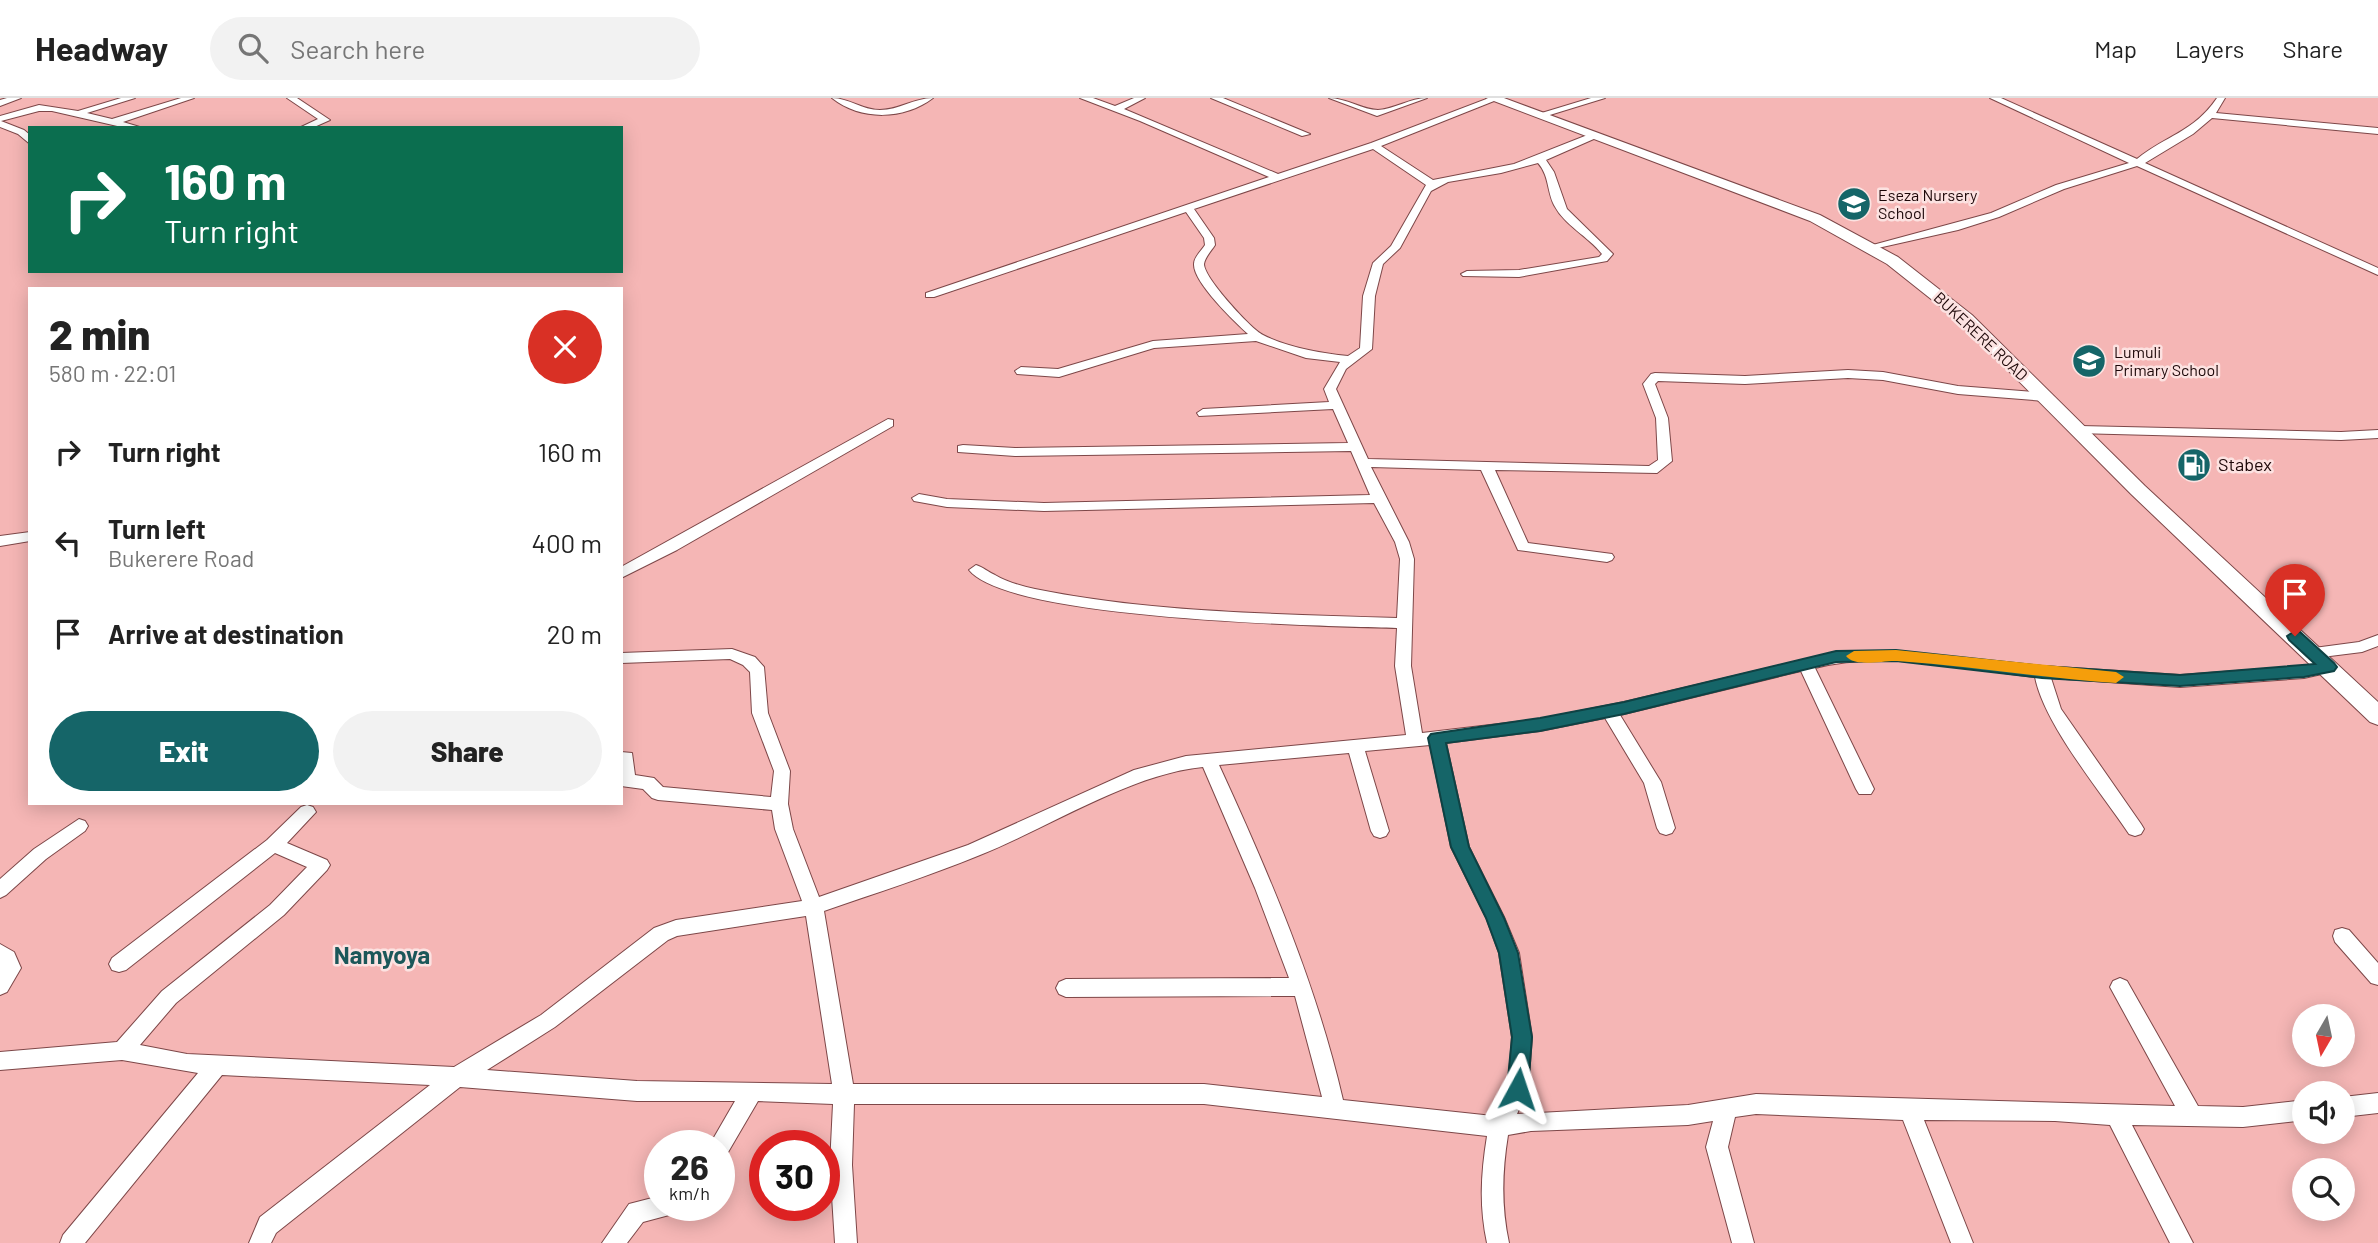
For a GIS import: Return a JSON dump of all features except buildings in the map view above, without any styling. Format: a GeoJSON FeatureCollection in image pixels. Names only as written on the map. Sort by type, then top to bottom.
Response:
{"type":"FeatureCollection","features":[{"type":"Feature","properties":{"kind":"main road","name":"BUKERERE ROAD"},"geometry":{"type":"LineString","coordinates":[[1494,99],[1806,214],[1873,248],[1929,288],[2080,430],[2137,490],[2329,667],[2378,716]]}},
{"type":"Feature","properties":{"kind":"street"},"geometry":{"type":"LineString","coordinates":[[0,103],[17,98]]}},
{"type":"Feature","properties":{"kind":"street"},"geometry":{"type":"LineString","coordinates":[[80,113],[131,98]]}},
{"type":"Feature","properties":{"kind":"street"},"geometry":{"type":"LineString","coordinates":[[113,121],[190,98]]}},
{"type":"Feature","properties":{"kind":"street"},"geometry":{"type":"LineString","coordinates":[[291,98],[325,120],[308,126]]}},
{"type":"Feature","properties":{"kind":"street"},"geometry":{"type":"LineString","coordinates":[[835,98],[860,111],[879,114],[900,111],[929,98]]}},
{"type":"Feature","properties":{"kind":"street"},"geometry":{"type":"LineString","coordinates":[[1084,98],[1277,177]]}},
{"type":"Feature","properties":{"kind":"street"},"geometry":{"type":"LineString","coordinates":[[1116,109],[1141,98]]}},
{"type":"Feature","properties":{"kind":"street"},"geometry":{"type":"LineString","coordinates":[[1215,98],[1305,134]]}},
{"type":"Feature","properties":{"kind":"street"},"geometry":{"type":"LineString","coordinates":[[1333,98],[1377,113],[1423,98]]}},
{"type":"Feature","properties":{"kind":"street"},"geometry":{"type":"LineString","coordinates":[[1540,115],[1601,98]]}},
{"type":"Feature","properties":{"kind":"street"},"geometry":{"type":"LineString","coordinates":[[1994,98],[2378,272]]}},
{"type":"Feature","properties":{"kind":"street"},"geometry":{"type":"LineString","coordinates":[[1873,248],[1995,215],[2060,187],[2139,163],[2181,138],[2210,116],[2221,98]]}},
{"type":"Feature","properties":{"kind":"street"},"geometry":{"type":"LineString","coordinates":[[930,295],[1374,145],[1494,99]]}},
{"type":"Feature","properties":{"kind":"street"},"geometry":{"type":"LineString","coordinates":[[0,122],[39,108],[80,113],[132,126]]}},
{"type":"Feature","properties":{"kind":"street"},"geometry":{"type":"LineString","coordinates":[[2210,116],[2378,131]]}},
{"type":"Feature","properties":{"kind":"street"},"geometry":{"type":"LineString","coordinates":[[0,122],[28,139]]}},
{"type":"Feature","properties":{"kind":"street"},"geometry":{"type":"LineString","coordinates":[[1374,145],[1432,184],[1498,172],[1541,160],[1593,136]]}},
{"type":"Feature","properties":{"kind":"street"},"geometry":{"type":"LineString","coordinates":[[1467,274],[1553,270],[1603,259],[1608,254],[1562,211],[1552,175],[1541,160]]}},
{"type":"Feature","properties":{"kind":"street"},"geometry":{"type":"LineString","coordinates":[[1415,739],[1403,666],[1407,559],[1402,542],[1379,499],[1330,388],[1337,371],[1366,349],[1370,296],[1378,263],[1392,252],[1432,184]]}},
{"type":"Feature","properties":{"kind":"street"},"geometry":{"type":"LineString","coordinates":[[1188,208],[1209,238],[1210,245],[1200,260],[1200,271],[1229,309],[1257,337]]}},
{"type":"Feature","properties":{"kind":"street"},"geometry":{"type":"LineString","coordinates":[[1021,371],[1059,373],[1153,345],[1257,337],[1310,355],[1350,360]]}},
{"type":"Feature","properties":{"kind":"street"},"geometry":{"type":"LineString","coordinates":[[1363,463],[1651,470],[1665,461],[1662,418],[1649,384],[1654,377],[1745,380],[1848,374],[1883,376],[1958,390],[2045,397]]}},
{"type":"Feature","properties":{"kind":"street"},"geometry":{"type":"LineString","coordinates":[[1203,413],[1337,405]]}},
{"type":"Feature","properties":{"kind":"street"},"geometry":{"type":"LineString","coordinates":[[623,572],[672,547],[888,423]]}},
{"type":"Feature","properties":{"kind":"street"},"geometry":{"type":"LineString","coordinates":[[2080,430],[2342,436],[2378,434]]}},
{"type":"Feature","properties":{"kind":"street"},"geometry":{"type":"LineString","coordinates":[[962,449],[1015,452],[1355,447]]}},
{"type":"Feature","properties":{"kind":"street"},"geometry":{"type":"LineString","coordinates":[[1486,466],[1523,547],[1607,557]]}},
{"type":"Feature","properties":{"kind":"street"},"geometry":{"type":"LineString","coordinates":[[919,498],[947,503],[1044,507],[1379,499]]}},
{"type":"Feature","properties":{"kind":"street"},"geometry":{"type":"LineString","coordinates":[[0,541],[28,536]]}},
{"type":"Feature","properties":{"kind":"street"},"geometry":{"type":"LineString","coordinates":[[976,570],[992,582],[1020,591],[1136,608],[1260,619],[1403,623]]}},
{"type":"Feature","properties":{"kind":"street"},"geometry":{"type":"LineString","coordinates":[[2314,653],[2362,647],[2378,640]]}},
{"type":"Feature","properties":{"kind":"street"},"geometry":{"type":"LineString","coordinates":[[623,659],[732,654],[749,661],[758,671],[760,713],[782,771],[779,804],[784,829],[814,907],[844,1094],[841,1165],[846,1243]]}},
{"type":"Feature","properties":{"kind":"street"},"geometry":{"type":"LineString","coordinates":[[260,1243],[268,1225],[457,1077],[548,1021],[661,934],[676,928],[814,907],[974,850],[1140,775],[1186,762],[1437,738],[1540,724],[1609,711],[1836,657],[1896,656],[2042,672],[2180,681],[2291,673],[2329,667]]}},
{"type":"Feature","properties":{"kind":"street"},"geometry":{"type":"LineString","coordinates":[[1805,663],[1865,789]]}},
{"type":"Feature","properties":{"kind":"street"},"geometry":{"type":"LineString","coordinates":[[2042,672],[2046,693],[2054,710],[2135,829]]}},
{"type":"Feature","properties":{"kind":"street"},"geometry":{"type":"LineString","coordinates":[[1609,711],[1652,782],[1666,828]]}},
{"type":"Feature","properties":{"kind":"street"},"geometry":{"type":"LineString","coordinates":[[1437,738],[1460,847],[1509,953],[1517,993],[1522,1037],[1518,1089],[1499,1127],[1491,1192],[1498,1243]]}},
{"type":"Feature","properties":{"kind":"street"},"geometry":{"type":"LineString","coordinates":[[1355,745],[1380,831]]}},
{"type":"Feature","properties":{"kind":"street"},"geometry":{"type":"LineString","coordinates":[[626,757],[627,781],[648,783],[658,793],[779,804]]}},
{"type":"Feature","properties":{"kind":"street"},"geometry":{"type":"LineString","coordinates":[[1208,760],[1257,872],[1324,1050],[1335,1108]]}},
{"type":"Feature","properties":{"kind":"street"},"geometry":{"type":"LineString","coordinates":[[119,964],[273,845],[306,812]]}},
{"type":"Feature","properties":{"kind":"street"},"geometry":{"type":"LineString","coordinates":[[0,890],[40,854],[79,826]]}},
{"type":"Feature","properties":{"kind":"street"},"geometry":{"type":"LineString","coordinates":[[122,1051],[169,997],[277,910],[321,865],[273,845]]}},
{"type":"Feature","properties":{"kind":"street"},"geometry":{"type":"LineString","coordinates":[[2343,936],[2378,977]]}},
{"type":"Feature","properties":{"kind":"street"},"geometry":{"type":"LineString","coordinates":[[0,953],[7,958],[11,968],[0,986]]}},
{"type":"Feature","properties":{"kind":"street"},"geometry":{"type":"LineString","coordinates":[[2120,986],[2191,1115]]}},
{"type":"Feature","properties":{"kind":"street"},"geometry":{"type":"LineString","coordinates":[[1066,988],[1301,987]]}},
{"type":"Feature","properties":{"kind":"street"},"geometry":{"type":"LineString","coordinates":[[0,1061],[122,1051],[187,1063],[457,1077],[637,1091],[1204,1094],[1499,1127],[1531,1121],[1688,1115],[1726,1111],[1756,1104],[2243,1117],[2292,1111]]}},
{"type":"Feature","properties":{"kind":"street"},"geometry":{"type":"LineString","coordinates":[[71,1243],[217,1065]]}},
{"type":"Feature","properties":{"kind":"street"},"geometry":{"type":"LineString","coordinates":[[729,1130],[753,1091]]}},
{"type":"Feature","properties":{"kind":"street"},"geometry":{"type":"LineString","coordinates":[[2355,1106],[2378,1103]]}},
{"type":"Feature","properties":{"kind":"street"},"geometry":{"type":"LineString","coordinates":[[1910,1110],[1962,1243]]}},
{"type":"Feature","properties":{"kind":"street"},"geometry":{"type":"LineString","coordinates":[[1726,1111],[1717,1147],[1743,1243]]}},
{"type":"Feature","properties":{"kind":"street"},"geometry":{"type":"LineString","coordinates":[[2116,1115],[2182,1243]]}},
{"type":"Feature","properties":{"kind":"street"},"geometry":{"type":"LineString","coordinates":[[613,1243],[637,1212],[644,1210]]}},
{"type":"Feature","properties":{"kind":"slow traffic"},"geometry":{"type":"LineString","coordinates":[[1854,656],[1896,656],[2116,677]]}},
{"type":"Feature","properties":{"kind":"place","name":"Eseza Nursery School"},"geometry":{"type":"Point","coordinates":[1854,204]}},
{"type":"Feature","properties":{"kind":"place","name":"Lumuli Primary School"},"geometry":{"type":"Point","coordinates":[2089,361]}},
{"type":"Feature","properties":{"kind":"place","name":"Stabex"},"geometry":{"type":"Point","coordinates":[2194,465]}},
{"type":"Feature","properties":{"kind":"district","name":"Namyoya"},"geometry":{"type":"Point","coordinates":[382,956]}},
{"type":"Feature","properties":{"kind":"route"},"geometry":{"type":"LineString","coordinates":[[1518,1089],[1522,1037],[1509,953],[1460,847],[1437,738],[1540,724],[1624,708],[1836,657],[1896,656],[2042,672],[2180,681],[2304,672],[2329,667],[2295,636]]}}]}
